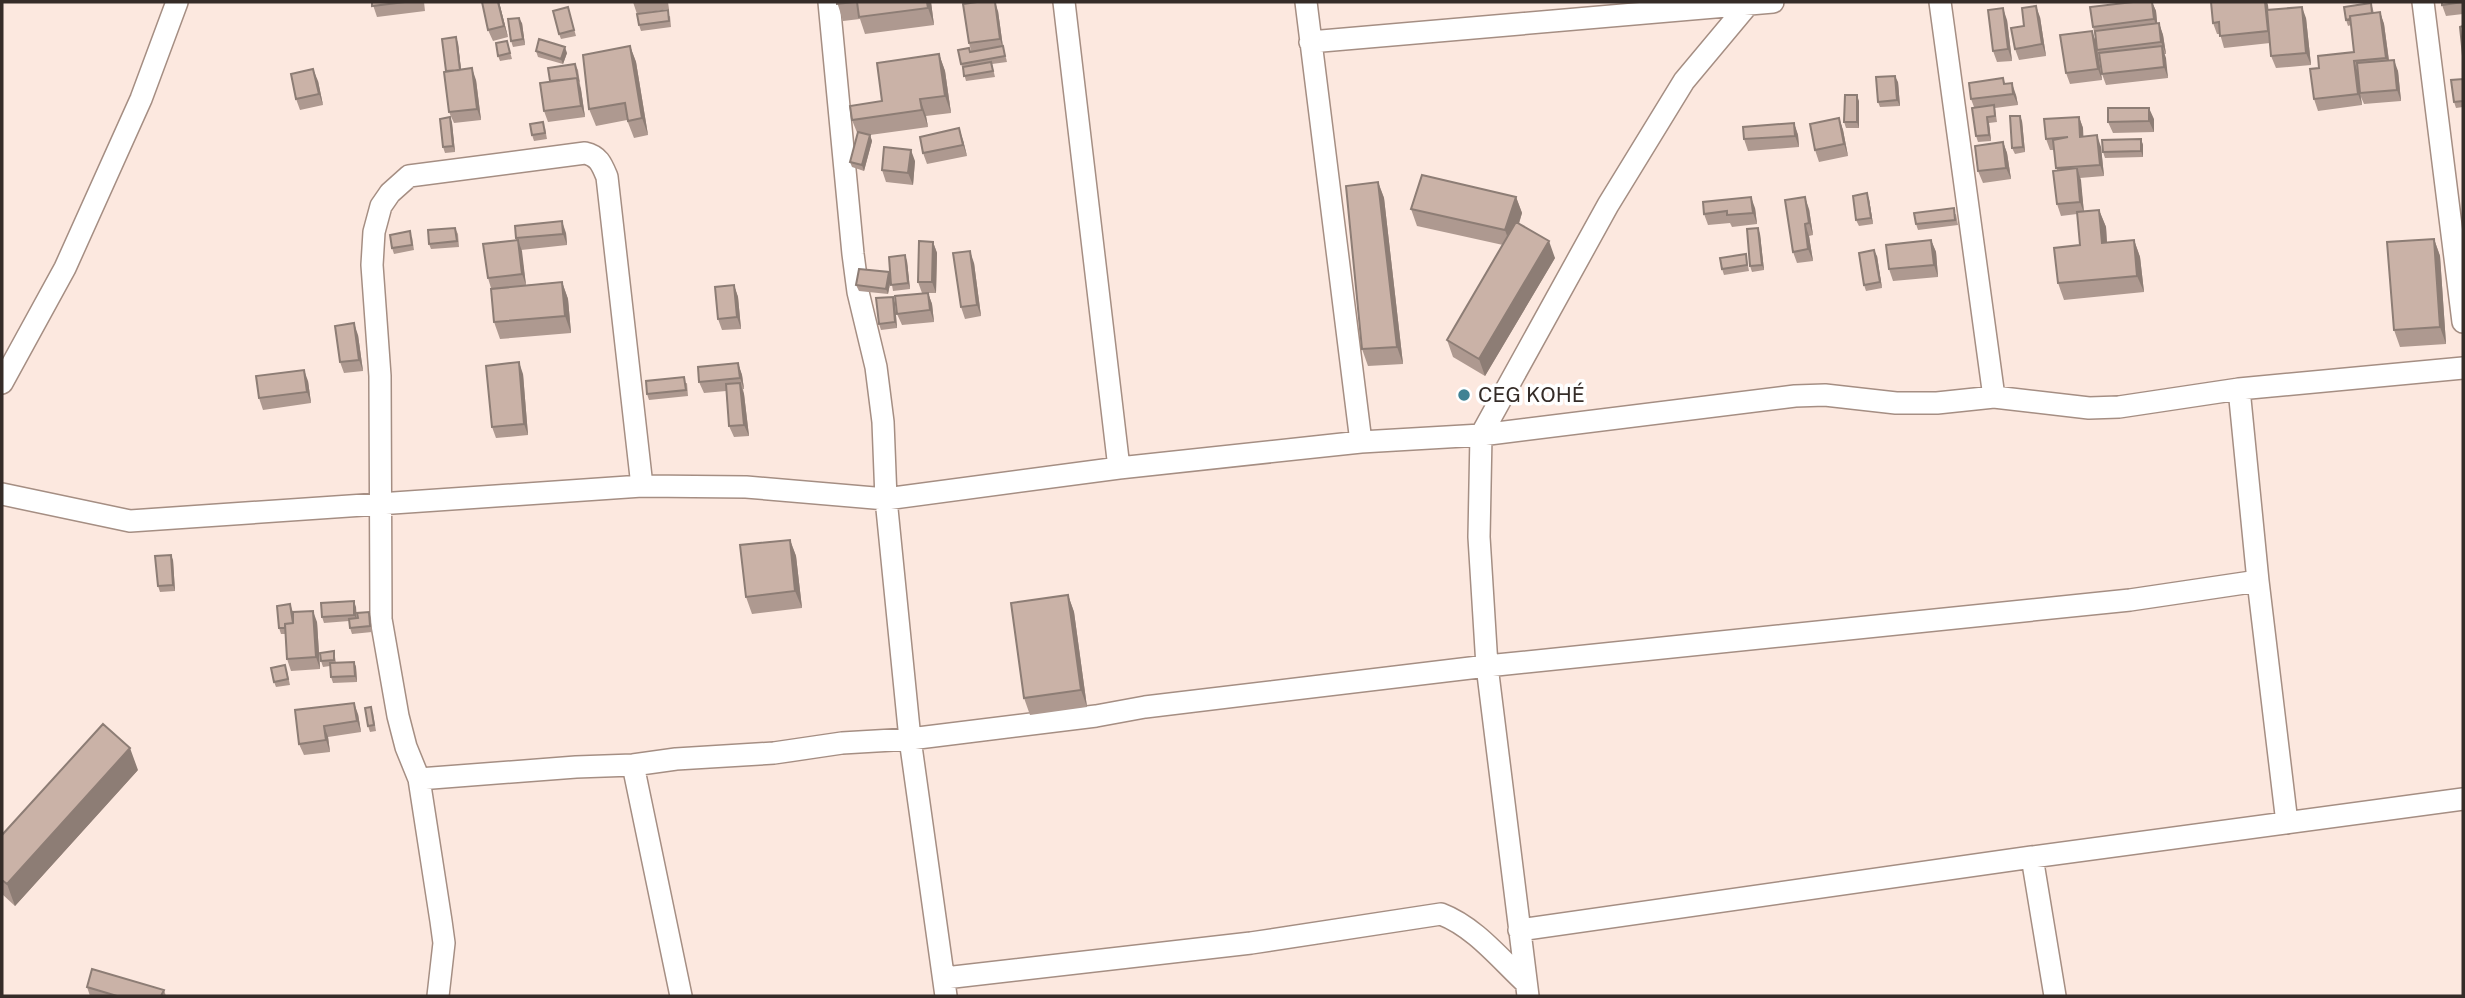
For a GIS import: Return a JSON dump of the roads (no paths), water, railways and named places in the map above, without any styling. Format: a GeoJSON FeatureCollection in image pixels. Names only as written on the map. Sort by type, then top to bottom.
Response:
{"type":"FeatureCollection","features":[{"type":"Feature","properties":{"kind":"street"},"geometry":{"type":"LineString","coordinates":[[2,383],[65,268],[141,99],[177,2]]}},
{"type":"Feature","properties":{"kind":"street"},"geometry":{"type":"LineString","coordinates":[[829,2],[853,254],[858,292],[876,367],[883,422],[886,499],[910,739],[946,987],[1441,914],[1455,919],[1473,933],[1527,990]]}},
{"type":"Feature","properties":{"kind":"street"},"geometry":{"type":"LineString","coordinates":[[1064,2],[1119,468]]}},
{"type":"Feature","properties":{"kind":"street"},"geometry":{"type":"LineString","coordinates":[[1306,2],[1361,442]]}},
{"type":"Feature","properties":{"kind":"street"},"geometry":{"type":"LineString","coordinates":[[1527,990],[1487,666],[1479,537],[1481,435],[1608,205],[1684,81],[1749,2]]}},
{"type":"Feature","properties":{"kind":"street"},"geometry":{"type":"LineString","coordinates":[[1310,42],[1773,2]]}},
{"type":"Feature","properties":{"kind":"street"},"geometry":{"type":"LineString","coordinates":[[1940,2],[1994,397]]}},
{"type":"Feature","properties":{"kind":"street"},"geometry":{"type":"LineString","coordinates":[[2423,2],[2463,322]]}},
{"type":"Feature","properties":{"kind":"street"},"geometry":{"type":"LineString","coordinates":[[438,996],[444,943],[419,779],[406,747],[398,716],[381,620],[380,376],[372,265],[374,232],[381,206],[390,193],[409,176],[584,153],[601,162],[607,177],[642,486]]}},
{"type":"Feature","properties":{"kind":"street"},"geometry":{"type":"LineString","coordinates":[[2,494],[130,521],[642,486],[746,487],[886,499],[1119,468],[1361,442],[1481,435],[1796,396],[1825,395],[1896,403],[1937,403],[1994,397],[2099,408],[2239,389],[2463,368]]}},
{"type":"Feature","properties":{"kind":"street"},"geometry":{"type":"LineString","coordinates":[[2239,389],[2258,581],[2287,823]]}},
{"type":"Feature","properties":{"kind":"street"},"geometry":{"type":"LineString","coordinates":[[419,779],[633,765],[676,759],[774,753],[842,743],[910,739],[1096,716],[1145,707],[1487,666],[2130,600],[2258,581]]}},
{"type":"Feature","properties":{"kind":"street"},"geometry":{"type":"LineString","coordinates":[[633,765],[681,996]]}},
{"type":"Feature","properties":{"kind":"street"},"geometry":{"type":"LineString","coordinates":[[1519,930],[2463,799]]}},
{"type":"Feature","properties":{"kind":"street"},"geometry":{"type":"LineString","coordinates":[[2032,857],[2055,996]]}},
{"type":"Feature","properties":{"kind":"place","name":"CEG KOHÉ"},"geometry":{"type":"Point","coordinates":[1464,395]}}]}
